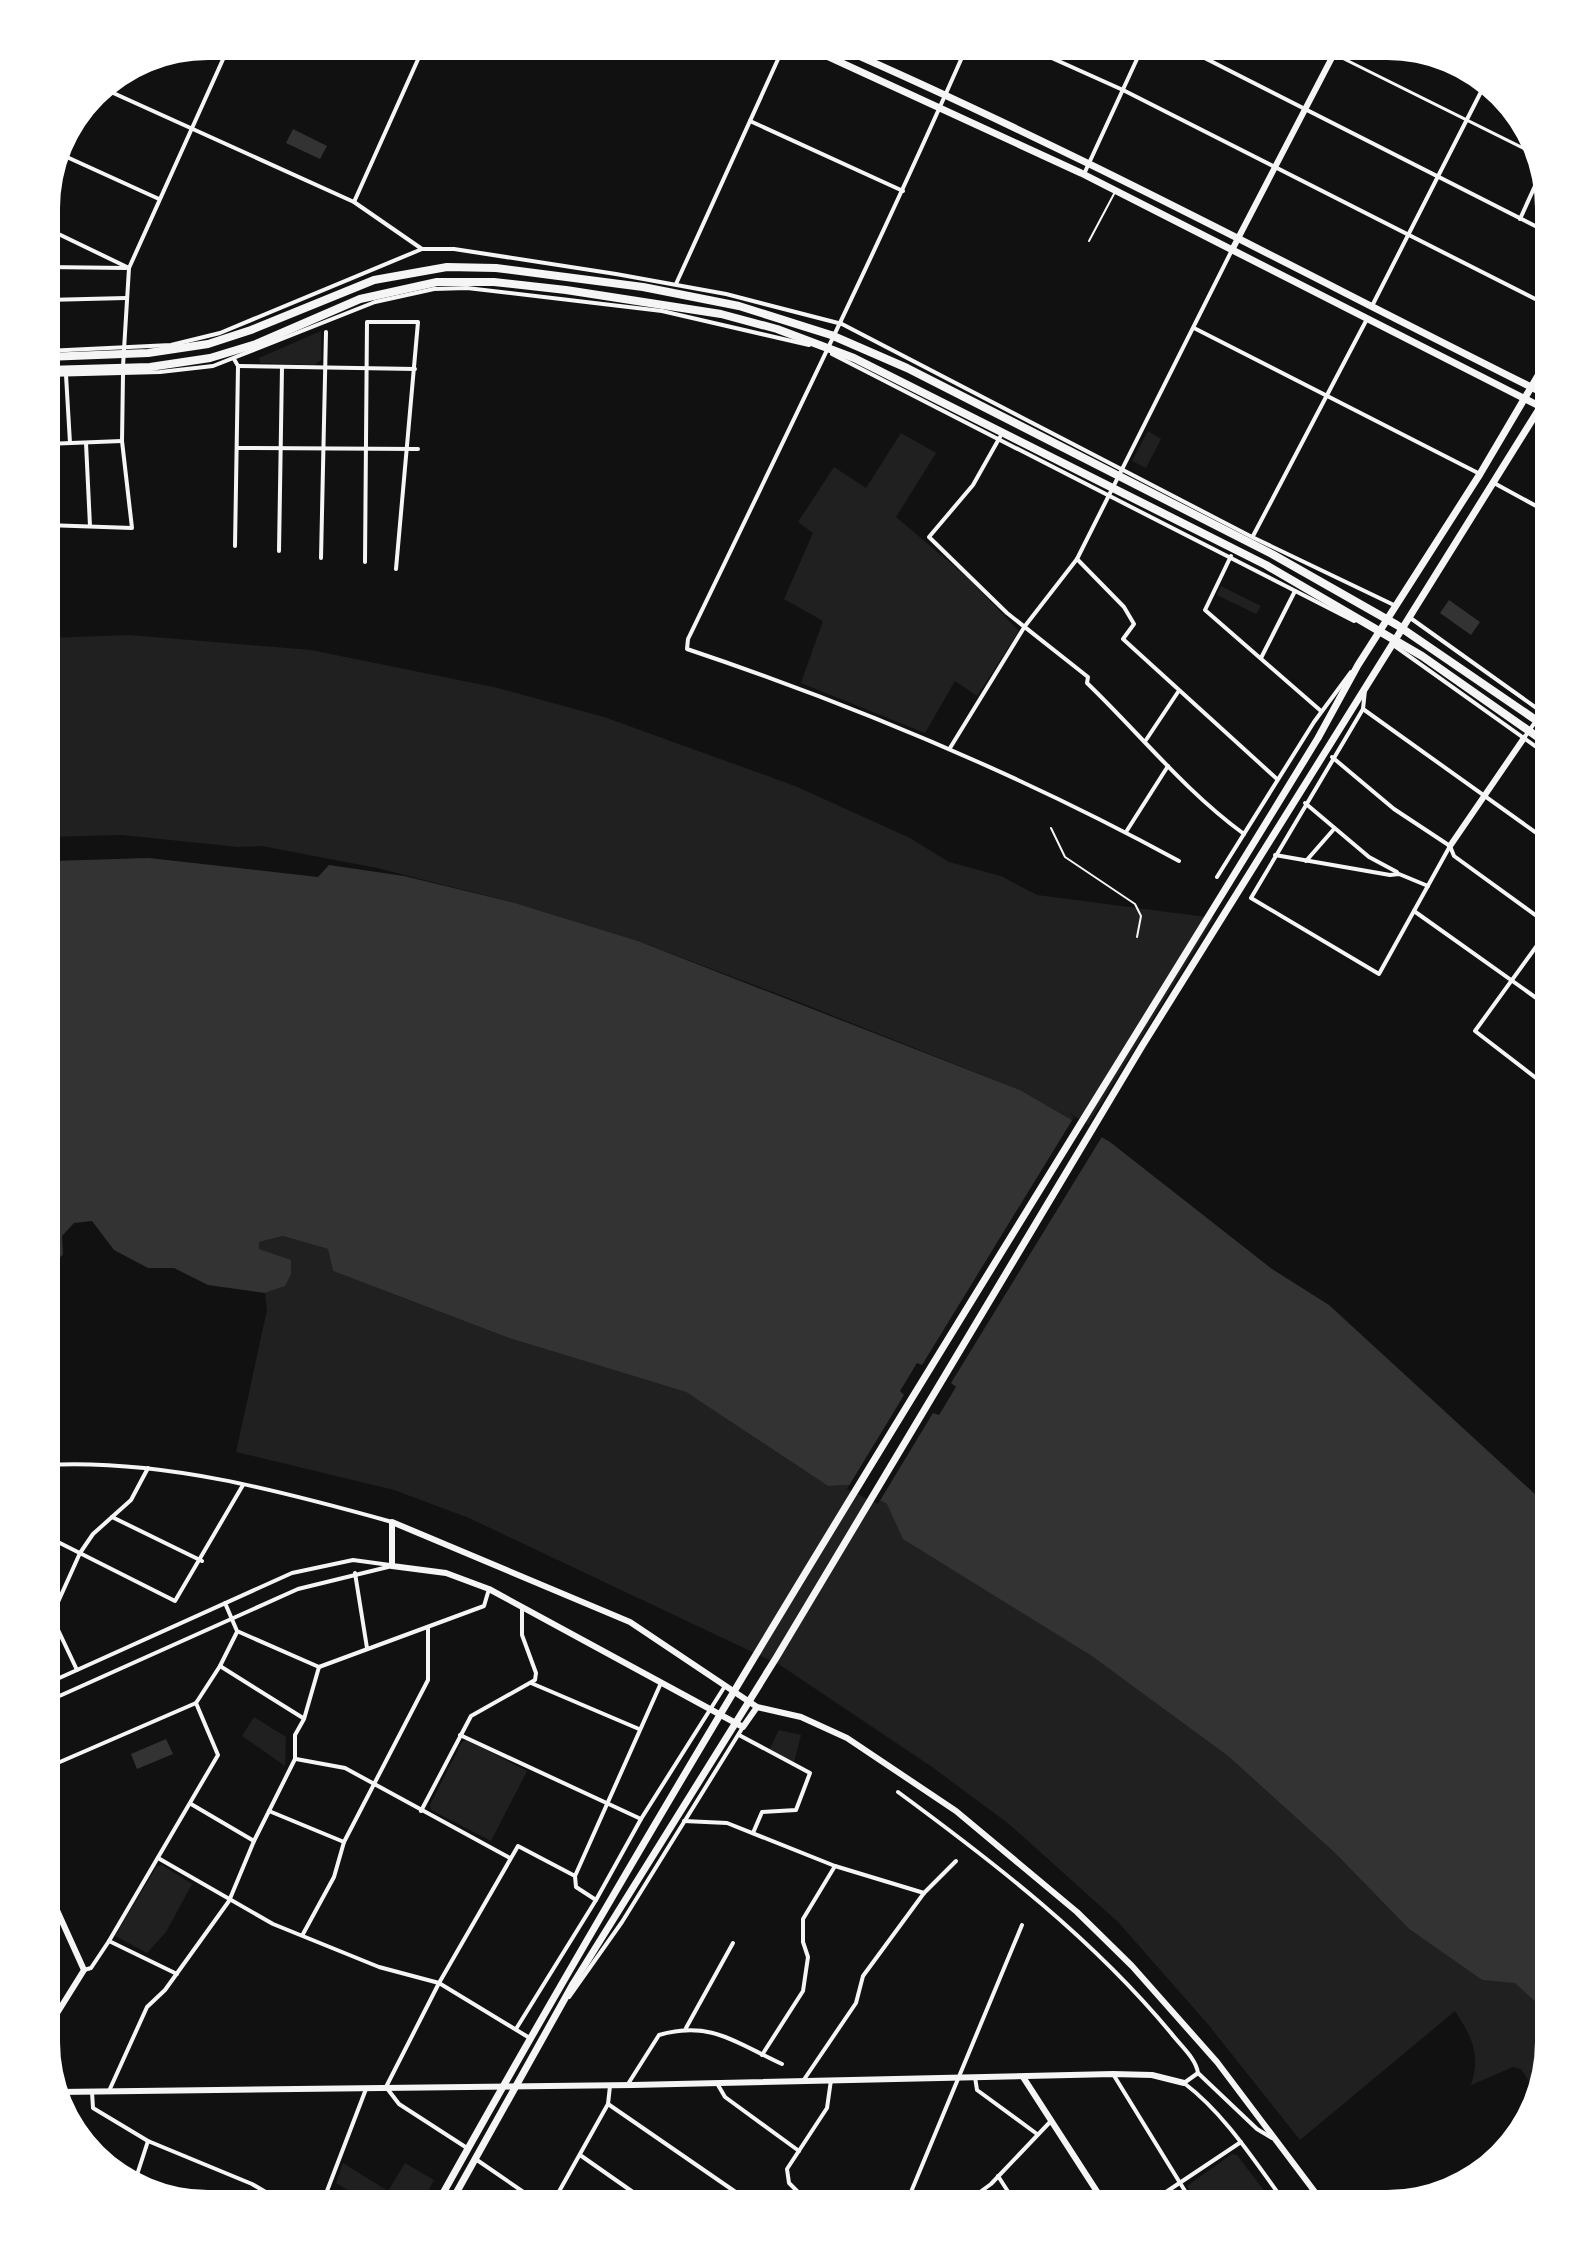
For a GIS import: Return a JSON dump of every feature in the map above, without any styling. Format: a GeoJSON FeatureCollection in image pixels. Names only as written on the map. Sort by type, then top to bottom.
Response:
{"type":"FeatureCollection","features":[{"type":"Feature","properties":{"kind":"highway"},"geometry":{"type":"LineString","coordinates":[[836,60],[1084,174],[1535,404]]}},
{"type":"Feature","properties":{"kind":"highway"},"geometry":{"type":"LineString","coordinates":[[868,60],[946,94],[1239,236],[1535,389]]}},
{"type":"Feature","properties":{"kind":"highway"},"geometry":{"type":"LineString","coordinates":[[60,356],[148,353],[208,344],[251,330],[374,280],[447,267],[496,268],[599,281],[739,306],[821,331],[907,368],[1272,554],[1397,625],[1535,719]]}},
{"type":"Feature","properties":{"kind":"highway"},"geometry":{"type":"LineString","coordinates":[[60,371],[150,367],[210,358],[256,344],[368,297],[448,282],[566,290],[680,306],[738,319],[824,346],[901,380],[1266,565],[1422,656],[1535,735]]}},
{"type":"Feature","properties":{"kind":"highway"},"geometry":{"type":"LineString","coordinates":[[444,2190],[528,2037],[608,1909],[761,1649],[1318,738],[1358,665],[1535,383]]}},
{"type":"Feature","properties":{"kind":"highway"},"geometry":{"type":"LineString","coordinates":[[459,2190],[545,2032],[613,1918],[776,1658],[1326,746],[1535,415]]}},
{"type":"Feature","properties":{"kind":"street"},"geometry":{"type":"LineString","coordinates":[[60,525],[132,528],[122,441],[129,268],[223,60]]}},
{"type":"Feature","properties":{"kind":"street"},"geometry":{"type":"LineString","coordinates":[[354,202],[418,60]]}},
{"type":"Feature","properties":{"kind":"street"},"geometry":{"type":"LineString","coordinates":[[662,311],[778,60]]}},
{"type":"Feature","properties":{"kind":"street"},"geometry":{"type":"LineString","coordinates":[[961,60],[842,324],[760,484],[688,639],[687,649],[785,681],[950,748],[1126,832],[1179,861]]}},
{"type":"Feature","properties":{"kind":"street"},"geometry":{"type":"LineString","coordinates":[[1056,60],[1123,90],[1535,299]]}},
{"type":"Feature","properties":{"kind":"street"},"geometry":{"type":"LineString","coordinates":[[1084,174],[1137,60]]}},
{"type":"Feature","properties":{"kind":"street"},"geometry":{"type":"LineString","coordinates":[[1210,60],[1535,226]]}},
{"type":"Feature","properties":{"kind":"street"},"geometry":{"type":"LineString","coordinates":[[950,748],[1025,626],[1077,559],[1106,496],[1329,60]]}},
{"type":"Feature","properties":{"kind":"street"},"geometry":{"type":"LineString","coordinates":[[1346,60],[1522,148]]}},
{"type":"Feature","properties":{"kind":"street"},"geometry":{"type":"LineString","coordinates":[[1372,306],[1480,93]]}},
{"type":"Feature","properties":{"kind":"street"},"geometry":{"type":"LineString","coordinates":[[114,94],[354,202],[422,249]]}},
{"type":"Feature","properties":{"kind":"street"},"geometry":{"type":"LineString","coordinates":[[750,121],[903,191]]}},
{"type":"Feature","properties":{"kind":"street"},"geometry":{"type":"LineString","coordinates":[[69,158],[159,199]]}},
{"type":"Feature","properties":{"kind":"street"},"geometry":{"type":"LineString","coordinates":[[1520,219],[1534,188]]}},
{"type":"Feature","properties":{"kind":"street"},"geometry":{"type":"LineString","coordinates":[[60,235],[129,268]]}},
{"type":"Feature","properties":{"kind":"street"},"geometry":{"type":"LineString","coordinates":[[60,351],[171,345],[241,327],[402,254],[422,249],[454,249],[675,285],[842,324],[1252,537],[1396,606]]}},
{"type":"Feature","properties":{"kind":"street"},"geometry":{"type":"LineString","coordinates":[[60,267],[129,268]]}},
{"type":"Feature","properties":{"kind":"street"},"geometry":{"type":"LineString","coordinates":[[60,374],[190,369],[234,359],[375,302],[434,289],[467,288],[662,311],[787,338],[826,350],[1000,437],[1106,496],[1242,561],[1377,634]]}},
{"type":"Feature","properties":{"kind":"street"},"geometry":{"type":"LineString","coordinates":[[60,300],[126,298]]}},
{"type":"Feature","properties":{"kind":"street"},"geometry":{"type":"LineString","coordinates":[[1242,561],[1367,319]]}},
{"type":"Feature","properties":{"kind":"street"},"geometry":{"type":"LineString","coordinates":[[365,562],[367,322],[418,322],[396,569]]}},
{"type":"Feature","properties":{"kind":"street"},"geometry":{"type":"LineString","coordinates":[[1194,328],[1480,474]]}},
{"type":"Feature","properties":{"kind":"street"},"geometry":{"type":"LineString","coordinates":[[321,558],[326,332]]}},
{"type":"Feature","properties":{"kind":"street"},"geometry":{"type":"LineString","coordinates":[[234,359],[238,366],[235,546]]}},
{"type":"Feature","properties":{"kind":"street"},"geometry":{"type":"LineString","coordinates":[[238,366],[415,369]]}},
{"type":"Feature","properties":{"kind":"street"},"geometry":{"type":"LineString","coordinates":[[279,551],[282,367]]}},
{"type":"Feature","properties":{"kind":"street"},"geometry":{"type":"LineString","coordinates":[[66,375],[70,443]]}},
{"type":"Feature","properties":{"kind":"street"},"geometry":{"type":"LineString","coordinates":[[1000,437],[973,485],[929,537],[1025,626],[1088,677],[1087,683],[1146,740],[1194,794],[1244,834]]}},
{"type":"Feature","properties":{"kind":"street"},"geometry":{"type":"LineString","coordinates":[[60,443],[122,441]]}},
{"type":"Feature","properties":{"kind":"street"},"geometry":{"type":"LineString","coordinates":[[86,443],[90,526]]}},
{"type":"Feature","properties":{"kind":"street"},"geometry":{"type":"LineString","coordinates":[[237,448],[418,449]]}},
{"type":"Feature","properties":{"kind":"street"},"geometry":{"type":"LineString","coordinates":[[1492,482],[1535,505]]}},
{"type":"Feature","properties":{"kind":"street"},"geometry":{"type":"LineString","coordinates":[[1231,556],[1205,610],[1321,711]]}},
{"type":"Feature","properties":{"kind":"street"},"geometry":{"type":"LineString","coordinates":[[1077,559],[1124,607],[1134,624],[1123,639],[1277,779]]}},
{"type":"Feature","properties":{"kind":"street"},"geometry":{"type":"LineString","coordinates":[[1261,658],[1295,591]]}},
{"type":"Feature","properties":{"kind":"street"},"geometry":{"type":"LineString","coordinates":[[1409,617],[1535,707]]}},
{"type":"Feature","properties":{"kind":"street"},"geometry":{"type":"LineString","coordinates":[[1392,644],[1535,746]]}},
{"type":"Feature","properties":{"kind":"street"},"geometry":{"type":"LineString","coordinates":[[1217,877],[1321,711],[1358,665]]}},
{"type":"Feature","properties":{"kind":"street"},"geometry":{"type":"LineString","coordinates":[[1365,688],[1363,709],[1251,898],[1379,974],[1450,846],[1535,722]]}},
{"type":"Feature","properties":{"kind":"street"},"geometry":{"type":"LineString","coordinates":[[1146,740],[1178,692]]}},
{"type":"Feature","properties":{"kind":"street"},"geometry":{"type":"LineString","coordinates":[[1363,709],[1535,832]]}},
{"type":"Feature","properties":{"kind":"street"},"geometry":{"type":"LineString","coordinates":[[1332,757],[1394,809],[1450,846],[1454,856],[1535,917]]}},
{"type":"Feature","properties":{"kind":"street"},"geometry":{"type":"LineString","coordinates":[[1126,832],[1168,766]]}},
{"type":"Feature","properties":{"kind":"street"},"geometry":{"type":"LineString","coordinates":[[1305,803],[1369,857],[1428,886]]}},
{"type":"Feature","properties":{"kind":"street"},"geometry":{"type":"LineString","coordinates":[[1306,861],[1334,829]]}},
{"type":"Feature","properties":{"kind":"street"},"geometry":{"type":"LineString","coordinates":[[1275,855],[1399,874]]}},
{"type":"Feature","properties":{"kind":"street"},"geometry":{"type":"LineString","coordinates":[[1414,911],[1535,997]]}},
{"type":"Feature","properties":{"kind":"street"},"geometry":{"type":"LineString","coordinates":[[1535,947],[1475,1031],[1535,1077]]}},
{"type":"Feature","properties":{"kind":"street"},"geometry":{"type":"LineString","coordinates":[[60,1464],[100,1463],[148,1468],[243,1485],[392,1522],[630,1622],[757,1707],[801,1717],[882,1759],[956,1811],[1077,1912],[1171,2009],[1314,2190]]}},
{"type":"Feature","properties":{"kind":"street"},"geometry":{"type":"LineString","coordinates":[[60,1598],[80,1553],[93,1534],[131,1500],[148,1468]]}},
{"type":"Feature","properties":{"kind":"street"},"geometry":{"type":"LineString","coordinates":[[60,1543],[175,1601],[202,1561],[243,1485]]}},
{"type":"Feature","properties":{"kind":"street"},"geometry":{"type":"LineString","coordinates":[[112,1517],[202,1561]]}},
{"type":"Feature","properties":{"kind":"street"},"geometry":{"type":"LineString","coordinates":[[392,1522],[392,1566]]}},
{"type":"Feature","properties":{"kind":"street"},"geometry":{"type":"LineString","coordinates":[[60,1678],[292,1573],[353,1560],[446,1573],[489,1589],[743,1727]]}},
{"type":"Feature","properties":{"kind":"street"},"geometry":{"type":"LineString","coordinates":[[60,1696],[298,1589],[392,1566]]}},
{"type":"Feature","properties":{"kind":"street"},"geometry":{"type":"LineString","coordinates":[[355,1573],[367,1648]]}},
{"type":"Feature","properties":{"kind":"street"},"geometry":{"type":"LineString","coordinates":[[237,1631],[319,1667],[484,1606],[489,1589]]}},
{"type":"Feature","properties":{"kind":"street"},"geometry":{"type":"LineString","coordinates":[[60,1762],[196,1703],[220,1666],[237,1631],[225,1603]]}},
{"type":"Feature","properties":{"kind":"street"},"geometry":{"type":"LineString","coordinates":[[421,1811],[471,1716],[531,1683],[536,1673],[522,1635],[522,1606]]}},
{"type":"Feature","properties":{"kind":"street"},"geometry":{"type":"LineString","coordinates":[[303,1934],[334,1877],[344,1842],[428,1680],[428,1627]]}},
{"type":"Feature","properties":{"kind":"street"},"geometry":{"type":"LineString","coordinates":[[60,1638],[77,1670]]}},
{"type":"Feature","properties":{"kind":"street"},"geometry":{"type":"LineString","coordinates":[[220,1666],[304,1719]]}},
{"type":"Feature","properties":{"kind":"street"},"geometry":{"type":"LineString","coordinates":[[109,2091],[147,2007],[177,1974],[229,1901],[254,1841],[295,1759],[295,1735],[304,1719],[319,1667]]}},
{"type":"Feature","properties":{"kind":"street"},"geometry":{"type":"LineString","coordinates":[[596,1900],[576,1887],[575,1876],[662,1681]]}},
{"type":"Feature","properties":{"kind":"street"},"geometry":{"type":"LineString","coordinates":[[531,1683],[639,1729]]}},
{"type":"Feature","properties":{"kind":"street"},"geometry":{"type":"LineString","coordinates":[[516,2029],[596,1900],[641,1819],[725,1686]]}},
{"type":"Feature","properties":{"kind":"street"},"geometry":{"type":"LineString","coordinates":[[60,2008],[84,1970],[91,1968],[109,1941],[218,1755],[196,1703]]}},
{"type":"Feature","properties":{"kind":"street"},"geometry":{"type":"LineString","coordinates":[[545,2032],[622,1922],[757,1707]]}},
{"type":"Feature","properties":{"kind":"street"},"geometry":{"type":"LineString","coordinates":[[739,1734],[810,1773],[796,1810],[762,1812],[753,1833]]}},
{"type":"Feature","properties":{"kind":"street"},"geometry":{"type":"LineString","coordinates":[[460,1735],[641,1819]]}},
{"type":"Feature","properties":{"kind":"street"},"geometry":{"type":"LineString","coordinates":[[295,1759],[345,1768],[374,1787],[510,1858]]}},
{"type":"Feature","properties":{"kind":"street"},"geometry":{"type":"LineString","coordinates":[[898,1792],[1039,1900],[1144,2001],[1193,2060],[1198,2073],[1257,2129],[1277,2141]]}},
{"type":"Feature","properties":{"kind":"street"},"geometry":{"type":"LineString","coordinates":[[190,1803],[254,1841]]}},
{"type":"Feature","properties":{"kind":"street"},"geometry":{"type":"LineString","coordinates":[[269,1811],[344,1842]]}},
{"type":"Feature","properties":{"kind":"street"},"geometry":{"type":"LineString","coordinates":[[684,1821],[727,1823],[835,1866],[924,1893]]}},
{"type":"Feature","properties":{"kind":"street"},"geometry":{"type":"LineString","coordinates":[[386,2087],[439,1983],[518,1846],[575,1876]]}},
{"type":"Feature","properties":{"kind":"street"},"geometry":{"type":"LineString","coordinates":[[158,1858],[273,1924],[379,1967],[439,1983],[528,2037]]}},
{"type":"Feature","properties":{"kind":"street"},"geometry":{"type":"LineString","coordinates":[[803,2081],[856,2003],[863,1976],[924,1893],[956,1861]]}},
{"type":"Feature","properties":{"kind":"street"},"geometry":{"type":"LineString","coordinates":[[762,2055],[803,1991],[808,1966],[803,1919],[835,1866]]}},
{"type":"Feature","properties":{"kind":"street"},"geometry":{"type":"LineString","coordinates":[[60,1918],[84,1970]]}},
{"type":"Feature","properties":{"kind":"street"},"geometry":{"type":"LineString","coordinates":[[912,2190],[1022,1925]]}},
{"type":"Feature","properties":{"kind":"street"},"geometry":{"type":"LineString","coordinates":[[109,1941],[177,1974]]}},
{"type":"Feature","properties":{"kind":"street"},"geometry":{"type":"LineString","coordinates":[[686,2028],[733,1943]]}},
{"type":"Feature","properties":{"kind":"street"},"geometry":{"type":"LineString","coordinates":[[627,2085],[659,2035],[686,2028],[707,2029],[782,2064]]}},
{"type":"Feature","properties":{"kind":"street"},"geometry":{"type":"LineString","coordinates":[[1184,2083],[1198,2073]]}},
{"type":"Feature","properties":{"kind":"street"},"geometry":{"type":"LineString","coordinates":[[1113,2074],[1184,2190]]}},
{"type":"Feature","properties":{"kind":"street"},"geometry":{"type":"LineString","coordinates":[[69,2092],[610,2086],[1152,2075],[1184,2083],[1201,2096],[1241,2142],[1276,2190]]}},
{"type":"Feature","properties":{"kind":"street"},"geometry":{"type":"LineString","coordinates":[[975,2077],[977,2090],[1037,2134]]}},
{"type":"Feature","properties":{"kind":"street"},"geometry":{"type":"LineString","coordinates":[[1023,2077],[1096,2190]]}},
{"type":"Feature","properties":{"kind":"street"},"geometry":{"type":"LineString","coordinates":[[798,2190],[789,2183],[787,2169],[827,2108],[831,2080]]}},
{"type":"Feature","properties":{"kind":"street"},"geometry":{"type":"LineString","coordinates":[[717,2083],[725,2097],[799,2151]]}},
{"type":"Feature","properties":{"kind":"street"},"geometry":{"type":"LineString","coordinates":[[560,2190],[608,2104],[610,2086]]}},
{"type":"Feature","properties":{"kind":"street"},"geometry":{"type":"LineString","coordinates":[[327,2190],[367,2087]]}},
{"type":"Feature","properties":{"kind":"street"},"geometry":{"type":"LineString","coordinates":[[386,2087],[399,2104],[467,2148]]}},
{"type":"Feature","properties":{"kind":"street"},"geometry":{"type":"LineString","coordinates":[[92,2092],[93,2108],[148,2141],[262,2190]]}},
{"type":"Feature","properties":{"kind":"street"},"geometry":{"type":"LineString","coordinates":[[608,2104],[733,2190]]}},
{"type":"Feature","properties":{"kind":"street"},"geometry":{"type":"LineString","coordinates":[[982,2190],[1051,2121]]}},
{"type":"Feature","properties":{"kind":"street"},"geometry":{"type":"LineString","coordinates":[[138,2172],[148,2141]]}},
{"type":"Feature","properties":{"kind":"street"},"geometry":{"type":"LineString","coordinates":[[1169,2190],[1241,2142]]}},
{"type":"Feature","properties":{"kind":"street"},"geometry":{"type":"LineString","coordinates":[[579,2155],[630,2190]]}},
{"type":"Feature","properties":{"kind":"street"},"geometry":{"type":"LineString","coordinates":[[477,2160],[521,2190]]}},
{"type":"Feature","properties":{"kind":"street"},"geometry":{"type":"LineString","coordinates":[[998,2176],[1007,2190]]}},
{"type":"Feature","properties":{"kind":"lane"},"geometry":{"type":"LineString","coordinates":[[1089,241],[1116,191]]}},
{"type":"Feature","properties":{"kind":"lane"},"geometry":{"type":"LineString","coordinates":[[1051,828],[1065,857],[1135,904],[1141,916],[1137,937]]}},
{"type":"Feature","properties":{"kind":"shaded area"},"geometry":{"type":"Polygon","coordinates":[[[293,129],[327,146],[320,159],[286,143],[293,129]]]}},
{"type":"Feature","properties":{"kind":"shaded area"},"geometry":{"type":"Polygon","coordinates":[[[321,331],[321,360],[314,365],[260,363],[259,358],[321,331]]]}},
{"type":"Feature","properties":{"kind":"shaded area"},"geometry":{"type":"Polygon","coordinates":[[[1148,431],[1161,439],[1146,468],[1132,461],[1148,431]]]}},
{"type":"Feature","properties":{"kind":"shaded area"},"geometry":{"type":"Polygon","coordinates":[[[901,433],[936,453],[896,517],[968,578],[1019,631],[977,696],[955,681],[925,733],[801,683],[823,621],[784,599],[813,533],[798,522],[834,467],[866,488],[901,433]]]}},
{"type":"Feature","properties":{"kind":"shaded area"},"geometry":{"type":"Polygon","coordinates":[[[1221,586],[1261,606],[1256,614],[1217,595],[1221,586]]]}},
{"type":"Feature","properties":{"kind":"shaded area"},"geometry":{"type":"Polygon","coordinates":[[[1449,600],[1480,622],[1471,635],[1440,613],[1449,600]]]}},
{"type":"Feature","properties":{"kind":"shaded area"},"geometry":{"type":"Polygon","coordinates":[[[130,635],[311,650],[498,688],[604,717],[795,786],[910,838],[949,862],[1001,876],[1037,895],[1214,918],[1086,1128],[1020,1090],[791,999],[638,941],[515,903],[377,868],[262,846],[238,847],[122,835],[60,837],[60,638],[130,635]]]}},
{"type":"Feature","properties":{"kind":"shaded area"},"geometry":{"type":"Polygon","coordinates":[[[149,858],[318,877],[329,865],[404,876],[515,903],[638,941],[1020,1090],[1110,1142],[1272,1269],[1329,1305],[1535,1494],[1535,2001],[1515,1983],[1482,1980],[1409,1929],[1334,1852],[1228,1756],[1092,1656],[903,1539],[887,1504],[848,1485],[828,1486],[686,1392],[509,1338],[333,1271],[328,1249],[283,1236],[259,1242],[259,1249],[291,1260],[291,1274],[285,1286],[265,1293],[208,1285],[174,1268],[148,1268],[114,1250],[92,1221],[74,1223],[62,1236],[63,1254],[60,1258],[60,861],[149,858]]]}},
{"type":"Feature","properties":{"kind":"shaded area"},"geometry":{"type":"Polygon","coordinates":[[[283,1236],[328,1249],[333,1271],[509,1338],[686,1392],[828,1486],[848,1485],[893,1507],[1228,1756],[1334,1852],[1409,1929],[1482,1980],[1515,1982],[1535,2001],[1534,2062],[1530,2082],[1521,2069],[1513,2067],[1471,2085],[1475,2055],[1466,2029],[1455,2011],[1300,2140],[1207,2023],[1118,1922],[1009,1824],[932,1767],[780,1665],[469,1518],[394,1490],[236,1452],[267,1310],[265,1293],[285,1286],[277,1258],[259,1249],[259,1242],[283,1236]]]}},
{"type":"Feature","properties":{"kind":"shaded area"},"geometry":{"type":"Polygon","coordinates":[[[254,1717],[286,1737],[285,1766],[242,1736],[254,1717]]]}},
{"type":"Feature","properties":{"kind":"shaded area"},"geometry":{"type":"Polygon","coordinates":[[[779,1730],[801,1735],[794,1762],[769,1750],[779,1730]]]}},
{"type":"Feature","properties":{"kind":"shaded area"},"geometry":{"type":"Polygon","coordinates":[[[166,1739],[173,1754],[137,1769],[131,1754],[166,1739]]]}},
{"type":"Feature","properties":{"kind":"shaded area"},"geometry":{"type":"Polygon","coordinates":[[[467,1740],[527,1771],[491,1841],[431,1810],[430,1805],[462,1742],[467,1740]]]}},
{"type":"Feature","properties":{"kind":"shaded area"},"geometry":{"type":"Polygon","coordinates":[[[162,1865],[192,1884],[166,1932],[147,1953],[115,1936],[157,1866],[162,1865]]]}},
{"type":"Feature","properties":{"kind":"shaded area"},"geometry":{"type":"Polygon","coordinates":[[[1232,2154],[1237,2155],[1263,2190],[1190,2190],[1187,2186],[1232,2154]]]}},
{"type":"Feature","properties":{"kind":"shaded area"},"geometry":{"type":"Polygon","coordinates":[[[343,2163],[386,2190],[348,2190],[336,2183],[343,2163]]]}},
{"type":"Feature","properties":{"kind":"shaded area"},"geometry":{"type":"Polygon","coordinates":[[[405,2163],[434,2180],[429,2190],[389,2190],[405,2163]]]}},
{"type":"Feature","properties":{"kind":"pier"},"geometry":{"type":"Polygon","coordinates":[[[1069,1113],[1109,1136],[1103,1135],[951,1383],[956,1387],[939,1415],[933,1413],[878,1504],[847,1489],[904,1395],[900,1391],[917,1363],[922,1365],[1074,1117],[1069,1113]]]}}]}
